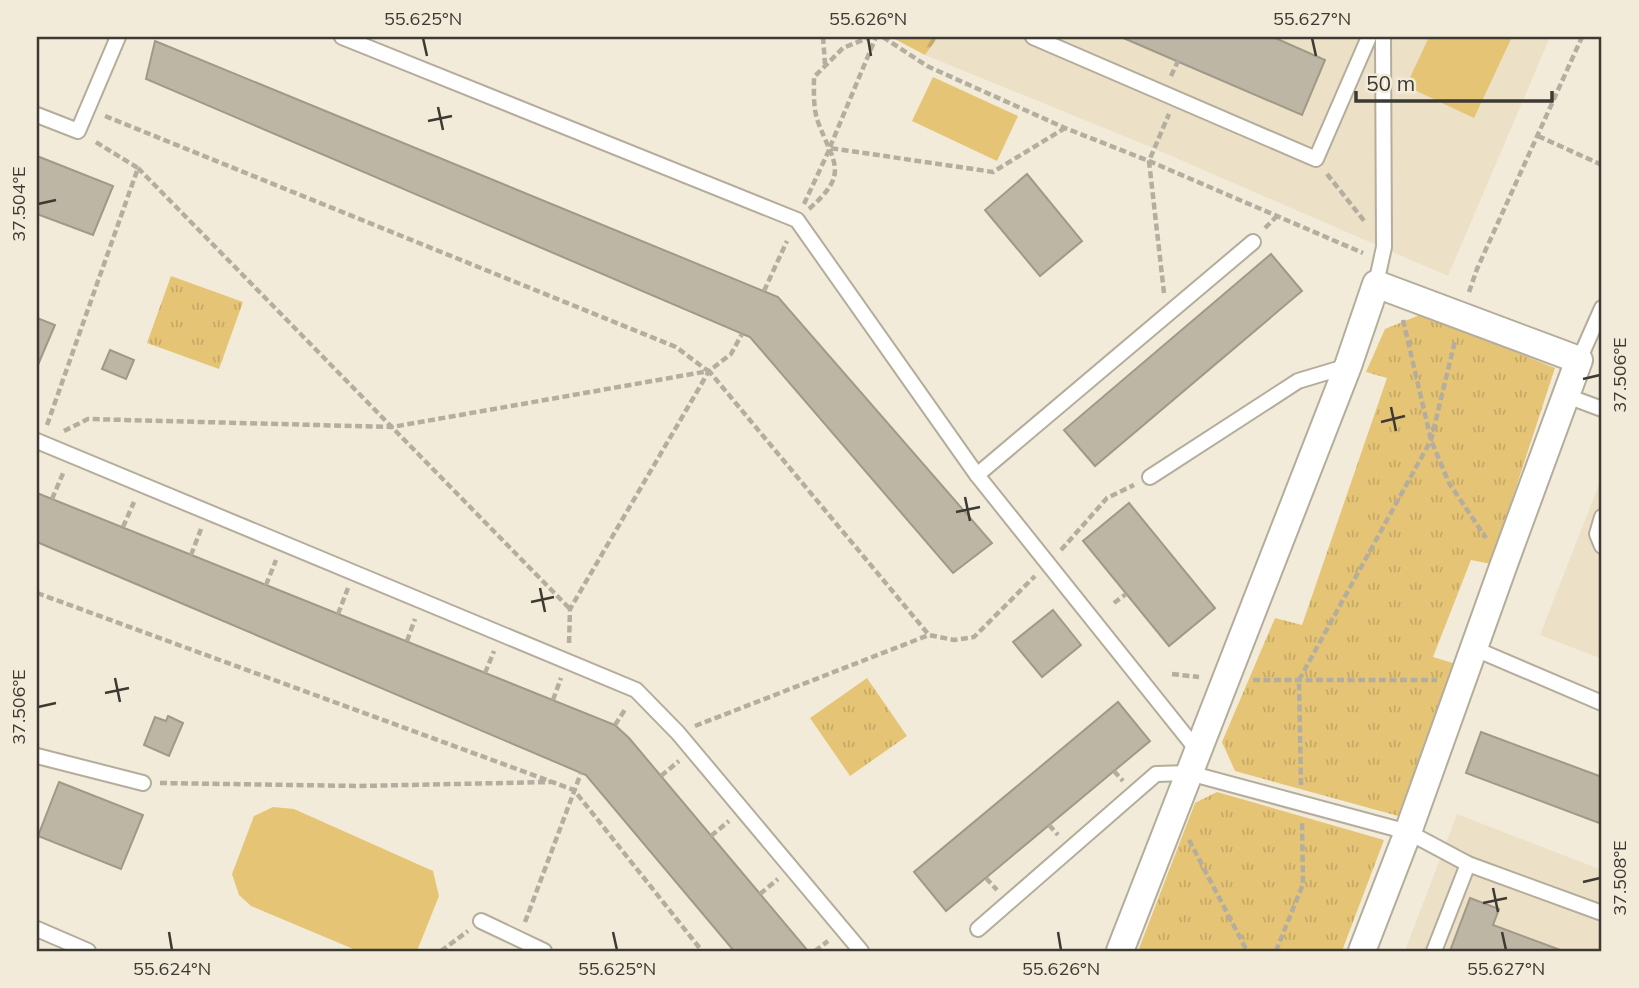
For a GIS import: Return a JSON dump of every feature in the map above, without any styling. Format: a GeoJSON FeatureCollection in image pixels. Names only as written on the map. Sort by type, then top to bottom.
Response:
{"type":"FeatureCollection","features":[{"type":"Feature","properties":{"kind":"street"},"geometry":{"type":"LineString","coordinates":[[1120,951],[1348,366],[1376,284],[1579,360],[1408,832],[1362,951]]}},
{"type":"Feature","properties":{"kind":"lane"},"geometry":{"type":"LineString","coordinates":[[37,115],[78,131],[118,37]]}},
{"type":"Feature","properties":{"kind":"lane"},"geometry":{"type":"LineString","coordinates":[[342,37],[797,220],[977,475],[1048,564],[1193,762],[1301,803],[1408,832],[1468,864],[1602,913]]}},
{"type":"Feature","properties":{"kind":"lane"},"geometry":{"type":"LineString","coordinates":[[1033,37],[1316,159],[1369,37]]}},
{"type":"Feature","properties":{"kind":"lane"},"geometry":{"type":"LineString","coordinates":[[1376,284],[1384,247],[1383,37]]}},
{"type":"Feature","properties":{"kind":"lane"},"geometry":{"type":"LineString","coordinates":[[977,475],[1253,242]]}},
{"type":"Feature","properties":{"kind":"lane"},"geometry":{"type":"LineString","coordinates":[[1579,360],[1602,308]]}},
{"type":"Feature","properties":{"kind":"lane"},"geometry":{"type":"LineString","coordinates":[[1150,477],[1298,381],[1348,366]]}},
{"type":"Feature","properties":{"kind":"lane"},"geometry":{"type":"LineString","coordinates":[[1567,396],[1602,409]]}},
{"type":"Feature","properties":{"kind":"lane"},"geometry":{"type":"LineString","coordinates":[[39,442],[636,690],[678,733],[861,951]]}},
{"type":"Feature","properties":{"kind":"lane"},"geometry":{"type":"LineString","coordinates":[[1602,517],[1597,534],[1602,546]]}},
{"type":"Feature","properties":{"kind":"lane"},"geometry":{"type":"LineString","coordinates":[[1473,648],[1602,703]]}},
{"type":"Feature","properties":{"kind":"lane"},"geometry":{"type":"LineString","coordinates":[[37,756],[144,783]]}},
{"type":"Feature","properties":{"kind":"lane"},"geometry":{"type":"LineString","coordinates":[[978,929],[1156,774],[1193,762]]}},
{"type":"Feature","properties":{"kind":"lane"},"geometry":{"type":"LineString","coordinates":[[1434,951],[1468,864]]}},
{"type":"Feature","properties":{"kind":"lane"},"geometry":{"type":"LineString","coordinates":[[481,921],[544,951]]}},
{"type":"Feature","properties":{"kind":"lane"},"geometry":{"type":"LineString","coordinates":[[37,929],[88,951]]}},
{"type":"Feature","properties":{"kind":"path"},"geometry":{"type":"LineString","coordinates":[[823,37],[825,64]]}},
{"type":"Feature","properties":{"kind":"path"},"geometry":{"type":"LineString","coordinates":[[797,220],[822,197],[832,184],[836,172],[836,163],[817,118],[814,77],[843,48],[870,37]]}},
{"type":"Feature","properties":{"kind":"path"},"geometry":{"type":"LineString","coordinates":[[811,188],[876,37]]}},
{"type":"Feature","properties":{"kind":"path"},"geometry":{"type":"LineString","coordinates":[[1276,951],[1303,884],[1299,680],[1431,440],[1461,315],[1476,270],[1581,37]]}},
{"type":"Feature","properties":{"kind":"path"},"geometry":{"type":"LineString","coordinates":[[1166,315],[1149,161],[1176,99]]}},
{"type":"Feature","properties":{"kind":"path"},"geometry":{"type":"LineString","coordinates":[[88,109],[676,347],[709,371],[929,635]]}},
{"type":"Feature","properties":{"kind":"path"},"geometry":{"type":"LineString","coordinates":[[830,148],[993,172],[1065,128]]}},
{"type":"Feature","properties":{"kind":"path"},"geometry":{"type":"LineString","coordinates":[[78,131],[138,168],[570,609]]}},
{"type":"Feature","properties":{"kind":"path"},"geometry":{"type":"LineString","coordinates":[[1538,136],[1602,165]]}},
{"type":"Feature","properties":{"kind":"path"},"geometry":{"type":"LineString","coordinates":[[1316,159],[1384,247]]}},
{"type":"Feature","properties":{"kind":"path"},"geometry":{"type":"LineString","coordinates":[[39,442],[138,168]]}},
{"type":"Feature","properties":{"kind":"path"},"geometry":{"type":"LineString","coordinates":[[568,662],[570,609],[709,371],[731,354],[742,334]]}},
{"type":"Feature","properties":{"kind":"path"},"geometry":{"type":"LineString","coordinates":[[39,442],[88,419],[392,427],[709,371]]}},
{"type":"Feature","properties":{"kind":"path"},"geometry":{"type":"LineString","coordinates":[[52,499],[70,455]]}},
{"type":"Feature","properties":{"kind":"path"},"geometry":{"type":"LineString","coordinates":[[1068,543],[1107,498],[1150,477]]}},
{"type":"Feature","properties":{"kind":"path"},"geometry":{"type":"LineString","coordinates":[[123,527],[141,484]]}},
{"type":"Feature","properties":{"kind":"path"},"geometry":{"type":"LineString","coordinates":[[191,555],[208,512]]}},
{"type":"Feature","properties":{"kind":"path"},"geometry":{"type":"LineString","coordinates":[[678,733],[929,635],[954,640],[974,637],[1048,564]]}},
{"type":"Feature","properties":{"kind":"path"},"geometry":{"type":"LineString","coordinates":[[37,593],[575,790],[702,951]]}},
{"type":"Feature","properties":{"kind":"path"},"geometry":{"type":"LineString","coordinates":[[1114,603],[1126,594]]}},
{"type":"Feature","properties":{"kind":"path"},"geometry":{"type":"LineString","coordinates":[[1224,679],[1462,680]]}},
{"type":"Feature","properties":{"kind":"path"},"geometry":{"type":"LineString","coordinates":[[532,905],[581,773]]}},
{"type":"Feature","properties":{"kind":"path"},"geometry":{"type":"LineString","coordinates":[[144,783],[359,786],[555,782]]}},
{"type":"Feature","properties":{"kind":"path"},"geometry":{"type":"LineString","coordinates":[[1174,812],[1247,951]]}},
{"type":"Feature","properties":{"kind":"path"},"geometry":{"type":"LineString","coordinates":[[441,951],[481,921]]}},
{"type":"Feature","properties":{"kind":"shaded area"},"geometry":{"type":"Polygon","coordinates":[[[938,37],[1550,37],[1448,276],[1153,148],[925,55],[938,37]]]}},
{"type":"Feature","properties":{"kind":"shaded area"},"geometry":{"type":"Polygon","coordinates":[[[1602,477],[1602,659],[1540,635],[1602,477]]]}},
{"type":"Feature","properties":{"kind":"shaded area"},"geometry":{"type":"Polygon","coordinates":[[[1457,814],[1602,870],[1602,951],[1405,951],[1457,814]]]}},
{"type":"Feature","properties":{"kind":"green space"},"geometry":{"type":"Polygon","coordinates":[[[891,37],[938,37],[925,55],[891,37]]]}},
{"type":"Feature","properties":{"kind":"green space"},"geometry":{"type":"Polygon","coordinates":[[[1429,37],[1512,37],[1474,118],[1406,86],[1429,37]]]}},
{"type":"Feature","properties":{"kind":"green space"},"geometry":{"type":"Polygon","coordinates":[[[933,77],[1018,116],[997,161],[912,121],[933,77]]]}},
{"type":"Feature","properties":{"kind":"green space"},"geometry":{"type":"Polygon","coordinates":[[[171,276],[243,302],[219,369],[147,343],[171,276]]]}},
{"type":"Feature","properties":{"kind":"green space"},"geometry":{"type":"Polygon","coordinates":[[[1422,314],[1555,368],[1491,564],[1471,560],[1433,657],[1456,664],[1402,817],[1235,771],[1222,742],[1275,618],[1302,625],[1387,378],[1366,372],[1385,329],[1422,314]]]}},
{"type":"Feature","properties":{"kind":"green space"},"geometry":{"type":"Polygon","coordinates":[[[867,678],[907,736],[850,776],[810,718],[867,678]]]}},
{"type":"Feature","properties":{"kind":"green space"},"geometry":{"type":"Polygon","coordinates":[[[1217,792],[1384,840],[1342,951],[1138,951],[1195,803],[1217,792]]]}},
{"type":"Feature","properties":{"kind":"green space"},"geometry":{"type":"Polygon","coordinates":[[[273,807],[294,809],[433,871],[439,896],[417,951],[358,951],[251,906],[239,895],[232,874],[254,816],[273,807]]]}},
{"type":"Feature","properties":{"kind":"building"},"geometry":{"type":"Polygon","coordinates":[[[1121,37],[1273,37],[1325,60],[1302,115],[1121,37]]]}},
{"type":"Feature","properties":{"kind":"building"},"geometry":{"type":"Polygon","coordinates":[[[155,41],[778,297],[992,543],[953,573],[750,337],[146,79],[155,41]]]}},
{"type":"Feature","properties":{"kind":"building"},"geometry":{"type":"Polygon","coordinates":[[[37,156],[113,186],[93,235],[37,214],[37,156]]]}},
{"type":"Feature","properties":{"kind":"building"},"geometry":{"type":"Polygon","coordinates":[[[1027,174],[1082,241],[1040,276],[985,210],[1027,174]]]}},
{"type":"Feature","properties":{"kind":"building"},"geometry":{"type":"Polygon","coordinates":[[[1271,254],[1302,291],[1095,466],[1064,430],[1271,254]]]}},
{"type":"Feature","properties":{"kind":"building"},"geometry":{"type":"Polygon","coordinates":[[[37,318],[55,325],[37,367],[37,318]]]}},
{"type":"Feature","properties":{"kind":"building"},"geometry":{"type":"Polygon","coordinates":[[[110,350],[134,360],[126,379],[102,369],[110,350]]]}},
{"type":"Feature","properties":{"kind":"building"},"geometry":{"type":"Polygon","coordinates":[[[37,493],[615,725],[629,738],[808,951],[734,951],[586,775],[37,542],[37,493]]]}},
{"type":"Feature","properties":{"kind":"building"},"geometry":{"type":"Polygon","coordinates":[[[1129,503],[1215,608],[1169,646],[1083,541],[1129,503]]]}},
{"type":"Feature","properties":{"kind":"building"},"geometry":{"type":"Polygon","coordinates":[[[1053,610],[1081,645],[1042,677],[1013,642],[1053,610]]]}},
{"type":"Feature","properties":{"kind":"building"},"geometry":{"type":"Polygon","coordinates":[[[1118,702],[1150,741],[946,911],[914,872],[1118,702]]]}},
{"type":"Feature","properties":{"kind":"building"},"geometry":{"type":"Polygon","coordinates":[[[168,716],[183,723],[169,756],[144,745],[155,717],[166,721],[168,716]]]}},
{"type":"Feature","properties":{"kind":"building"},"geometry":{"type":"Polygon","coordinates":[[[1481,732],[1602,777],[1602,824],[1466,773],[1481,732]]]}},
{"type":"Feature","properties":{"kind":"building"},"geometry":{"type":"Polygon","coordinates":[[[59,782],[143,815],[121,869],[38,836],[59,782]]]}},
{"type":"Feature","properties":{"kind":"building"},"geometry":{"type":"Polygon","coordinates":[[[1470,898],[1499,909],[1493,925],[1563,951],[1450,951],[1470,898]]]}}]}
